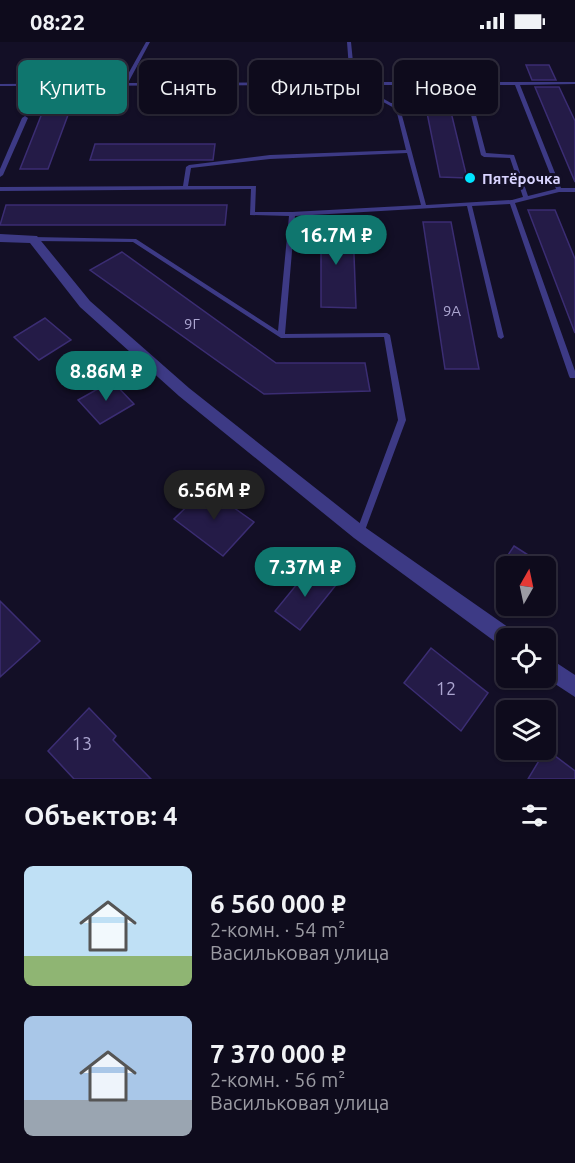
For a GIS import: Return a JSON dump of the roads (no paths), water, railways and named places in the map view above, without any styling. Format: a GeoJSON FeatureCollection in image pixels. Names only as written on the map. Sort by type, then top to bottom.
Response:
{"type":"FeatureCollection","features":[{"type":"Feature","properties":{"kind":"street"},"geometry":{"type":"LineString","coordinates":[[0,238],[33,239],[86,304],[184,392],[360,533],[496,630]]}},
{"type":"Feature","properties":{"kind":"street"},"geometry":{"type":"LineString","coordinates":[[556,673],[575,687]]}},
{"type":"Feature","properties":{"kind":"lane"},"geometry":{"type":"LineString","coordinates":[[127,80],[147,42]]}},
{"type":"Feature","properties":{"kind":"lane"},"geometry":{"type":"LineString","coordinates":[[349,42],[351,60]]}},
{"type":"Feature","properties":{"kind":"lane"},"geometry":{"type":"LineString","coordinates":[[498,83],[575,82]]}},
{"type":"Feature","properties":{"kind":"lane"},"geometry":{"type":"LineString","coordinates":[[517,83],[559,190]]}},
{"type":"Feature","properties":{"kind":"lane"},"geometry":{"type":"LineString","coordinates":[[127,84],[249,84]]}},
{"type":"Feature","properties":{"kind":"lane"},"geometry":{"type":"LineString","coordinates":[[0,85],[18,85]]}},
{"type":"Feature","properties":{"kind":"lane"},"geometry":{"type":"LineString","coordinates":[[382,100],[398,108],[424,207]]}},
{"type":"Feature","properties":{"kind":"lane"},"geometry":{"type":"LineString","coordinates":[[389,104],[394,104]]}},
{"type":"Feature","properties":{"kind":"lane"},"geometry":{"type":"LineString","coordinates":[[473,114],[484,155],[512,156],[526,198]]}},
{"type":"Feature","properties":{"kind":"lane"},"geometry":{"type":"LineString","coordinates":[[0,175],[25,118]]}},
{"type":"Feature","properties":{"kind":"lane"},"geometry":{"type":"LineString","coordinates":[[185,188],[189,167],[270,157],[409,151]]}},
{"type":"Feature","properties":{"kind":"lane"},"geometry":{"type":"LineString","coordinates":[[0,189],[254,187],[252,214],[292,214],[512,202],[559,190],[575,190]]}},
{"type":"Feature","properties":{"kind":"lane"},"geometry":{"type":"LineString","coordinates":[[512,202],[573,376]]}},
{"type":"Feature","properties":{"kind":"lane"},"geometry":{"type":"LineString","coordinates":[[469,204],[501,337]]}},
{"type":"Feature","properties":{"kind":"lane"},"geometry":{"type":"LineString","coordinates":[[281,336],[292,214]]}},
{"type":"Feature","properties":{"kind":"lane"},"geometry":{"type":"LineString","coordinates":[[33,239],[134,240],[281,336],[387,335],[402,420],[360,533]]}},
{"type":"Feature","properties":{"kind":"place","name":"Пятёрочка"},"geometry":{"type":"Point","coordinates":[470,178]}}]}
